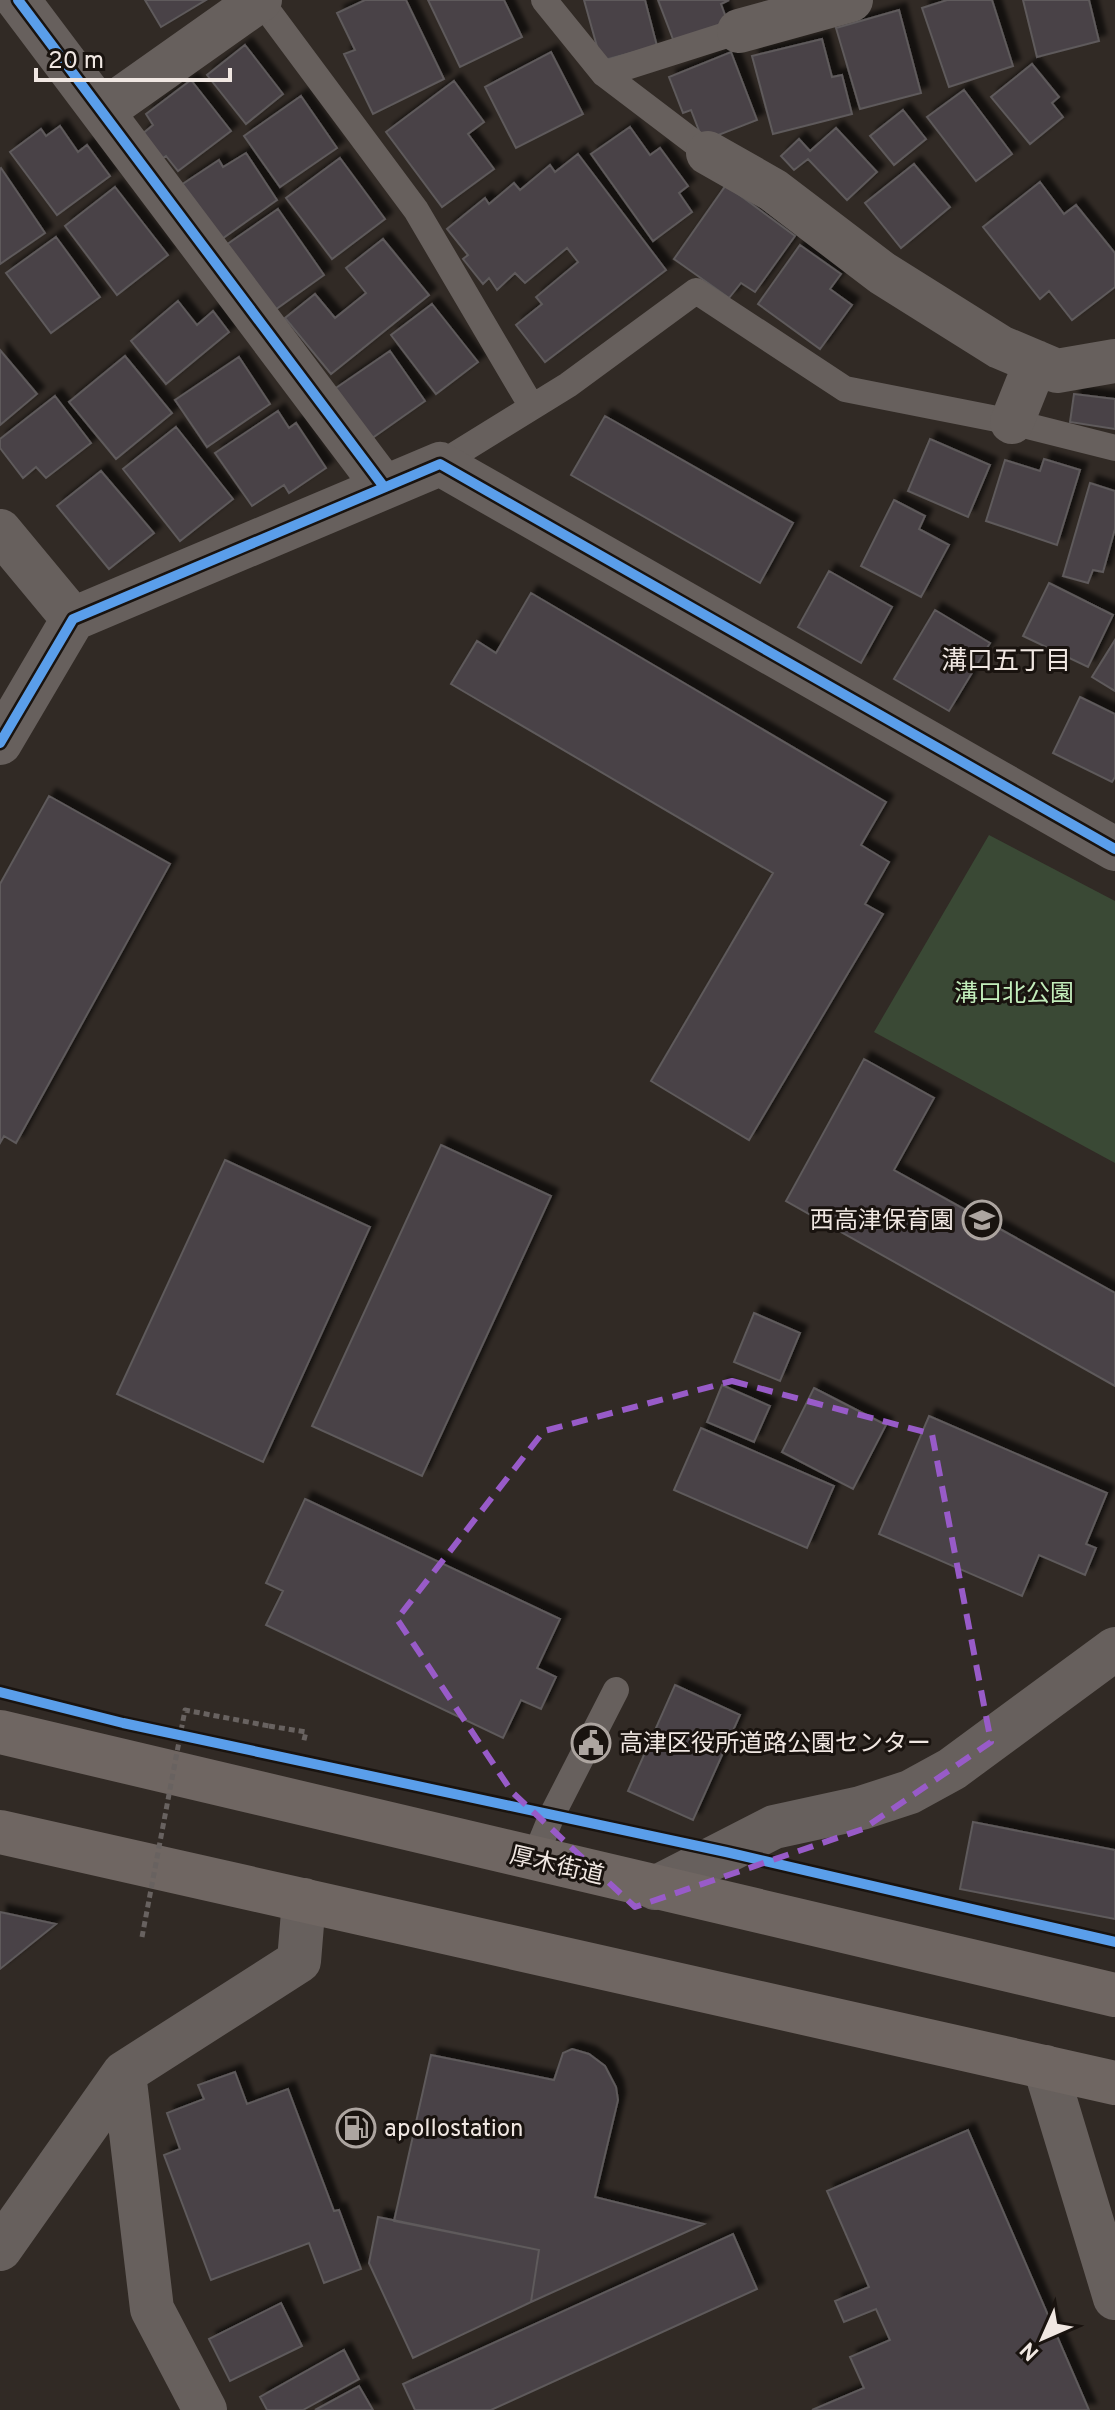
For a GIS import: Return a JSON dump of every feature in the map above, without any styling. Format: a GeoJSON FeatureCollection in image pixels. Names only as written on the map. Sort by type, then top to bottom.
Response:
{"type":"FeatureCollection","features":[{"type":"Feature","properties":{"kind":"highway","name":"厚木街道"},"geometry":{"type":"LineString","coordinates":[[0,1732],[1115,1995]]}},
{"type":"Feature","properties":{"kind":"highway"},"geometry":{"type":"LineString","coordinates":[[0,1832],[1115,2083]]}},
{"type":"Feature","properties":{"kind":"street"},"geometry":{"type":"LineString","coordinates":[[18,0],[384,487]]}},
{"type":"Feature","properties":{"kind":"street"},"geometry":{"type":"LineString","coordinates":[[103,111],[260,0]]}},
{"type":"Feature","properties":{"kind":"street"},"geometry":{"type":"LineString","coordinates":[[739,31],[851,0]]}},
{"type":"Feature","properties":{"kind":"street"},"geometry":{"type":"LineString","coordinates":[[708,153],[773,190],[882,273],[1000,347],[1057,371],[1115,361]]}},
{"type":"Feature","properties":{"kind":"street"},"geometry":{"type":"LineString","coordinates":[[1012,422],[1036,362]]}},
{"type":"Feature","properties":{"kind":"street"},"geometry":{"type":"LineString","coordinates":[[0,743],[73,619],[440,464],[1115,849]]}},
{"type":"Feature","properties":{"kind":"street"},"geometry":{"type":"LineString","coordinates":[[0,531],[73,619]]}},
{"type":"Feature","properties":{"kind":"street"},"geometry":{"type":"LineString","coordinates":[[655,1888],[774,1827],[861,1808],[910,1792],[952,1769],[1115,1649]]}},
{"type":"Feature","properties":{"kind":"street"},"geometry":{"type":"LineString","coordinates":[[0,2249],[124,2073],[299,1961],[304,1900]]}},
{"type":"Feature","properties":{"kind":"street"},"geometry":{"type":"LineString","coordinates":[[1045,2067],[1115,2298]]}},
{"type":"Feature","properties":{"kind":"street"},"geometry":{"type":"LineString","coordinates":[[124,2073],[152,2309],[205,2410]]}},
{"type":"Feature","properties":{"kind":"lane"},"geometry":{"type":"LineString","coordinates":[[260,0],[416,210],[532,407]]}},
{"type":"Feature","properties":{"kind":"lane"},"geometry":{"type":"LineString","coordinates":[[544,0],[604,74],[708,153]]}},
{"type":"Feature","properties":{"kind":"lane"},"geometry":{"type":"LineString","coordinates":[[604,74],[739,31]]}},
{"type":"Feature","properties":{"kind":"lane"},"geometry":{"type":"LineString","coordinates":[[440,464],[568,385],[696,291],[845,389],[1012,422],[1115,448]]}},
{"type":"Feature","properties":{"kind":"lane"},"geometry":{"type":"LineString","coordinates":[[534,1859],[552,1815],[616,1690]]}},
{"type":"Feature","properties":{"kind":"path"},"geometry":{"type":"LineString","coordinates":[[142,1937],[185,1710],[306,1732],[303,1747]]}},
{"type":"Feature","properties":{"kind":"path"},"geometry":{"type":"LineString","coordinates":[[167,1733],[197,1739]]}},
{"type":"Feature","properties":{"kind":"highlighted area"},"geometry":{"type":"Polygon","coordinates":[[[732,1381],[932,1434],[991,1742],[863,1829],[635,1907],[512,1792],[397,1619],[544,1431],[732,1381]]]}},
{"type":"Feature","properties":{"kind":"green space","name":"溝口北公園"},"geometry":{"type":"Polygon","coordinates":[[[989,835],[1115,901],[1115,1163],[874,1032],[989,835]]]}},
{"type":"Feature","properties":{"kind":"building"},"geometry":{"type":"Polygon","coordinates":[[[145,0],[206,0],[161,27],[145,0]]]}},
{"type":"Feature","properties":{"kind":"building"},"geometry":{"type":"Polygon","coordinates":[[[365,0],[406,0],[444,79],[373,114],[344,54],[355,50],[337,13],[365,0]]]}},
{"type":"Feature","properties":{"kind":"building"},"geometry":{"type":"Polygon","coordinates":[[[428,0],[504,0],[522,37],[460,67],[428,0]]]}},
{"type":"Feature","properties":{"kind":"building"},"geometry":{"type":"Polygon","coordinates":[[[584,0],[645,0],[657,46],[601,61],[584,0]]]}},
{"type":"Feature","properties":{"kind":"building"},"geometry":{"type":"Polygon","coordinates":[[[658,0],[729,0],[721,4],[729,26],[676,47],[658,0]]]}},
{"type":"Feature","properties":{"kind":"building"},"geometry":{"type":"Polygon","coordinates":[[[947,0],[992,0],[1013,66],[949,87],[922,8],[947,0]]]}},
{"type":"Feature","properties":{"kind":"building"},"geometry":{"type":"Polygon","coordinates":[[[1023,0],[1089,0],[1099,41],[1037,57],[1023,0]]]}},
{"type":"Feature","properties":{"kind":"building"},"geometry":{"type":"Polygon","coordinates":[[[899,10],[921,93],[860,109],[836,28],[899,10]]]}},
{"type":"Feature","properties":{"kind":"building"},"geometry":{"type":"Polygon","coordinates":[[[822,39],[832,77],[842,75],[852,114],[773,134],[752,56],[822,39]]]}},
{"type":"Feature","properties":{"kind":"building"},"geometry":{"type":"Polygon","coordinates":[[[245,45],[283,94],[246,124],[207,75],[245,45]]]}},
{"type":"Feature","properties":{"kind":"building"},"geometry":{"type":"Polygon","coordinates":[[[551,52],[583,114],[516,148],[485,87],[551,52]]]}},
{"type":"Feature","properties":{"kind":"building"},"geometry":{"type":"Polygon","coordinates":[[[731,52],[757,120],[703,141],[691,110],[683,113],[669,77],[731,52]]]}},
{"type":"Feature","properties":{"kind":"building"},"geometry":{"type":"Polygon","coordinates":[[[1032,64],[1059,97],[1052,103],[1063,117],[1030,144],[991,97],[1032,64]]]}},
{"type":"Feature","properties":{"kind":"building"},"geometry":{"type":"Polygon","coordinates":[[[191,80],[231,131],[178,171],[166,156],[160,160],[141,135],[153,125],[146,114],[191,80]]]}},
{"type":"Feature","properties":{"kind":"building"},"geometry":{"type":"Polygon","coordinates":[[[454,81],[484,122],[468,134],[494,169],[442,207],[386,132],[454,81]]]}},
{"type":"Feature","properties":{"kind":"building"},"geometry":{"type":"Polygon","coordinates":[[[964,90],[1012,154],[976,181],[927,117],[964,90]]]}},
{"type":"Feature","properties":{"kind":"building"},"geometry":{"type":"Polygon","coordinates":[[[301,96],[337,148],[280,187],[244,136],[301,96]]]}},
{"type":"Feature","properties":{"kind":"building"},"geometry":{"type":"Polygon","coordinates":[[[903,110],[926,139],[894,165],[870,136],[903,110]]]}},
{"type":"Feature","properties":{"kind":"building"},"geometry":{"type":"Polygon","coordinates":[[[60,126],[78,152],[87,145],[110,176],[57,215],[10,152],[41,129],[46,136],[60,126]]]}},
{"type":"Feature","properties":{"kind":"building"},"geometry":{"type":"Polygon","coordinates":[[[630,127],[650,155],[660,148],[688,186],[679,193],[692,212],[653,241],[591,154],[630,127]]]}},
{"type":"Feature","properties":{"kind":"building"},"geometry":{"type":"Polygon","coordinates":[[[836,128],[877,172],[847,200],[808,159],[794,170],[781,156],[799,139],[810,151],[836,128]]]}},
{"type":"Feature","properties":{"kind":"building"},"geometry":{"type":"Polygon","coordinates":[[[246,153],[277,200],[219,241],[181,185],[219,160],[223,167],[246,153]]]}},
{"type":"Feature","properties":{"kind":"building"},"geometry":{"type":"Polygon","coordinates":[[[578,154],[666,270],[545,362],[516,325],[542,304],[536,297],[578,262],[567,248],[525,283],[515,273],[497,290],[489,278],[483,284],[463,259],[468,255],[447,229],[485,198],[489,204],[514,183],[520,190],[550,165],[555,172],[578,154]]]}},
{"type":"Feature","properties":{"kind":"building"},"geometry":{"type":"Polygon","coordinates":[[[340,158],[385,219],[332,259],[286,198],[340,158]]]}},
{"type":"Feature","properties":{"kind":"building"},"geometry":{"type":"Polygon","coordinates":[[[914,164],[950,207],[901,248],[865,203],[914,164]]]}},
{"type":"Feature","properties":{"kind":"building"},"geometry":{"type":"Polygon","coordinates":[[[0,169],[45,233],[0,264],[0,169]]]}},
{"type":"Feature","properties":{"kind":"building"},"geometry":{"type":"Polygon","coordinates":[[[1040,182],[1064,214],[1076,205],[1115,253],[1115,287],[1072,320],[1049,291],[1040,299],[983,227],[1040,182]]]}},
{"type":"Feature","properties":{"kind":"building"},"geometry":{"type":"Polygon","coordinates":[[[726,185],[795,236],[755,292],[741,283],[729,298],[674,259],[726,185]]]}},
{"type":"Feature","properties":{"kind":"building"},"geometry":{"type":"Polygon","coordinates":[[[115,187],[168,255],[117,295],[65,226],[115,187]]]}},
{"type":"Feature","properties":{"kind":"building"},"geometry":{"type":"Polygon","coordinates":[[[278,209],[324,275],[272,312],[226,245],[278,209]]]}},
{"type":"Feature","properties":{"kind":"building"},"geometry":{"type":"Polygon","coordinates":[[[56,237],[100,297],[51,333],[6,273],[56,237]]]}},
{"type":"Feature","properties":{"kind":"building"},"geometry":{"type":"Polygon","coordinates":[[[383,239],[429,295],[331,374],[285,318],[315,294],[335,318],[366,293],[346,268],[383,239]]]}},
{"type":"Feature","properties":{"kind":"building"},"geometry":{"type":"Polygon","coordinates":[[[800,245],[841,274],[830,289],[852,305],[820,349],[758,304],[800,245]]]}},
{"type":"Feature","properties":{"kind":"building"},"geometry":{"type":"Polygon","coordinates":[[[178,301],[197,325],[213,311],[229,332],[166,384],[131,341],[178,301]]]}},
{"type":"Feature","properties":{"kind":"building"},"geometry":{"type":"Polygon","coordinates":[[[432,304],[478,362],[436,394],[391,335],[432,304]]]}},
{"type":"Feature","properties":{"kind":"building"},"geometry":{"type":"Polygon","coordinates":[[[0,350],[37,394],[0,425],[0,350]]]}},
{"type":"Feature","properties":{"kind":"building"},"geometry":{"type":"Polygon","coordinates":[[[390,351],[425,401],[368,441],[333,390],[390,351]]]}},
{"type":"Feature","properties":{"kind":"building"},"geometry":{"type":"Polygon","coordinates":[[[125,356],[172,413],[116,459],[69,402],[125,356]]]}},
{"type":"Feature","properties":{"kind":"building"},"geometry":{"type":"Polygon","coordinates":[[[239,357],[270,404],[207,447],[175,400],[239,357]]]}},
{"type":"Feature","properties":{"kind":"building"},"geometry":{"type":"Polygon","coordinates":[[[1074,394],[1115,399],[1115,429],[1070,422],[1074,394]]]}},
{"type":"Feature","properties":{"kind":"building"},"geometry":{"type":"Polygon","coordinates":[[[55,396],[91,443],[46,478],[36,467],[23,478],[0,448],[0,439],[55,396]]]}},
{"type":"Feature","properties":{"kind":"building"},"geometry":{"type":"Polygon","coordinates":[[[278,411],[289,428],[296,423],[326,468],[289,493],[284,485],[252,506],[215,453],[278,411]]]}},
{"type":"Feature","properties":{"kind":"building"},"geometry":{"type":"Polygon","coordinates":[[[605,416],[793,523],[760,583],[571,475],[605,416]]]}},
{"type":"Feature","properties":{"kind":"building"},"geometry":{"type":"Polygon","coordinates":[[[176,427],[233,499],[180,541],[123,469],[176,427]]]}},
{"type":"Feature","properties":{"kind":"building"},"geometry":{"type":"Polygon","coordinates":[[[930,439],[990,465],[968,517],[908,491],[930,439]]]}},
{"type":"Feature","properties":{"kind":"building"},"geometry":{"type":"Polygon","coordinates":[[[1044,459],[1080,470],[1057,545],[986,521],[1005,460],[1040,471],[1044,459]]]}},
{"type":"Feature","properties":{"kind":"building"},"geometry":{"type":"Polygon","coordinates":[[[101,471],[154,533],[109,569],[57,506],[101,471]]]}},
{"type":"Feature","properties":{"kind":"building"},"geometry":{"type":"Polygon","coordinates":[[[1090,483],[1115,491],[1115,529],[1103,572],[1093,570],[1088,583],[1063,576],[1090,483]]]}},
{"type":"Feature","properties":{"kind":"building"},"geometry":{"type":"Polygon","coordinates":[[[894,500],[925,516],[919,529],[949,545],[921,597],[861,566],[894,500]]]}},
{"type":"Feature","properties":{"kind":"building"},"geometry":{"type":"Polygon","coordinates":[[[829,571],[892,607],[861,663],[798,627],[829,571]]]}},
{"type":"Feature","properties":{"kind":"building"},"geometry":{"type":"Polygon","coordinates":[[[1049,583],[1113,615],[1088,667],[1023,636],[1049,583]]]}},
{"type":"Feature","properties":{"kind":"building"},"geometry":{"type":"Polygon","coordinates":[[[531,593],[886,802],[861,845],[889,862],[865,904],[883,914],[749,1140],[651,1081],[773,873],[451,684],[477,641],[496,653],[531,593]]]}},
{"type":"Feature","properties":{"kind":"building"},"geometry":{"type":"Polygon","coordinates":[[[935,610],[990,643],[949,711],[894,679],[935,610]]]}},
{"type":"Feature","properties":{"kind":"building"},"geometry":{"type":"Polygon","coordinates":[[[1115,640],[1115,691],[1092,677],[1115,640]]]}},
{"type":"Feature","properties":{"kind":"building"},"geometry":{"type":"Polygon","coordinates":[[[1080,697],[1115,714],[1115,777],[1112,782],[1053,753],[1080,697]]]}},
{"type":"Feature","properties":{"kind":"building"},"geometry":{"type":"Polygon","coordinates":[[[49,796],[170,864],[16,1143],[4,1136],[0,1143],[0,884],[49,796]]]}},
{"type":"Feature","properties":{"kind":"building"},"geometry":{"type":"Polygon","coordinates":[[[864,1059],[934,1098],[894,1170],[1115,1293],[1115,1386],[786,1201],[864,1059]]]}},
{"type":"Feature","properties":{"kind":"building"},"geometry":{"type":"Polygon","coordinates":[[[441,1145],[551,1196],[422,1476],[312,1426],[441,1145]]]}},
{"type":"Feature","properties":{"kind":"building"},"geometry":{"type":"Polygon","coordinates":[[[225,1160],[370,1227],[263,1462],[117,1394],[225,1160]]]}},
{"type":"Feature","properties":{"kind":"building"},"geometry":{"type":"Polygon","coordinates":[[[754,1313],[800,1333],[780,1381],[734,1362],[754,1313]]]}},
{"type":"Feature","properties":{"kind":"building"},"geometry":{"type":"Polygon","coordinates":[[[722,1385],[770,1406],[754,1442],[707,1422],[722,1385]]]}},
{"type":"Feature","properties":{"kind":"building"},"geometry":{"type":"Polygon","coordinates":[[[814,1388],[886,1425],[853,1489],[782,1452],[814,1388]]]}},
{"type":"Feature","properties":{"kind":"building"},"geometry":{"type":"Polygon","coordinates":[[[929,1416],[1107,1493],[1086,1544],[1096,1548],[1085,1575],[1039,1555],[1022,1596],[879,1534],[929,1416]]]}},
{"type":"Feature","properties":{"kind":"building"},"geometry":{"type":"Polygon","coordinates":[[[701,1428],[834,1486],[807,1548],[674,1490],[701,1428]]]}},
{"type":"Feature","properties":{"kind":"building"},"geometry":{"type":"Polygon","coordinates":[[[305,1499],[560,1619],[537,1668],[556,1677],[541,1709],[521,1700],[503,1738],[266,1625],[283,1591],[266,1583],[305,1499]]]}},
{"type":"Feature","properties":{"kind":"building"},"geometry":{"type":"Polygon","coordinates":[[[675,1685],[740,1715],[693,1820],[628,1791],[675,1685]]]}},
{"type":"Feature","properties":{"kind":"building"},"geometry":{"type":"Polygon","coordinates":[[[973,1822],[1115,1850],[1115,1919],[960,1889],[973,1822]]]}},
{"type":"Feature","properties":{"kind":"building"},"geometry":{"type":"Polygon","coordinates":[[[0,1912],[56,1924],[0,1969],[0,1912]]]}},
{"type":"Feature","properties":{"kind":"building"},"geometry":{"type":"Polygon","coordinates":[[[572,2049],[589,2054],[605,2066],[616,2087],[618,2100],[595,2197],[704,2224],[531,2302],[539,2250],[394,2221],[431,2055],[554,2080],[563,2053],[572,2049]]]}},
{"type":"Feature","properties":{"kind":"building"},"geometry":{"type":"Polygon","coordinates":[[[235,2072],[247,2104],[288,2089],[334,2211],[339,2210],[361,2269],[324,2283],[309,2243],[211,2280],[164,2155],[180,2149],[167,2113],[204,2099],[198,2085],[235,2072]]]}},
{"type":"Feature","properties":{"kind":"building"},"geometry":{"type":"Polygon","coordinates":[[[968,2130],[1089,2410],[812,2410],[864,2388],[850,2357],[890,2340],[876,2309],[844,2322],[835,2301],[869,2287],[827,2191],[968,2130]]]}},
{"type":"Feature","properties":{"kind":"building"},"geometry":{"type":"Polygon","coordinates":[[[378,2217],[539,2250],[531,2302],[413,2358],[369,2263],[378,2217]]]}},
{"type":"Feature","properties":{"kind":"building"},"geometry":{"type":"Polygon","coordinates":[[[733,2234],[757,2289],[491,2410],[415,2410],[403,2384],[733,2234]]]}},
{"type":"Feature","properties":{"kind":"building"},"geometry":{"type":"Polygon","coordinates":[[[281,2303],[302,2346],[230,2381],[209,2339],[281,2303]]]}},
{"type":"Feature","properties":{"kind":"building"},"geometry":{"type":"Polygon","coordinates":[[[344,2350],[359,2379],[303,2410],[267,2410],[260,2397],[344,2350]]]}},
{"type":"Feature","properties":{"kind":"building"},"geometry":{"type":"Polygon","coordinates":[[[359,2386],[373,2410],[315,2410],[359,2386]]]}},
{"type":"Feature","properties":{"kind":"cycle path"},"geometry":{"type":"LineString","coordinates":[[18,0],[384,487]]}},
{"type":"Feature","properties":{"kind":"cycle path"},"geometry":{"type":"LineString","coordinates":[[0,743],[73,619],[440,464],[1115,849]]}},
{"type":"Feature","properties":{"kind":"cycle path"},"geometry":{"type":"LineString","coordinates":[[0,1692],[123,1723],[726,1852],[1115,1942]]}},
{"type":"Feature","properties":{"kind":"place","name":"西高津保育園"},"geometry":{"type":"Point","coordinates":[982,1220]}},
{"type":"Feature","properties":{"kind":"place","name":"高津区役所道路公園センター"},"geometry":{"type":"Point","coordinates":[591,1743]}},
{"type":"Feature","properties":{"kind":"place","name":"apollostation"},"geometry":{"type":"Point","coordinates":[356,2128]}},
{"type":"Feature","properties":{"kind":"district","name":"溝口五丁目"},"geometry":{"type":"Point","coordinates":[1006,660]}}]}
